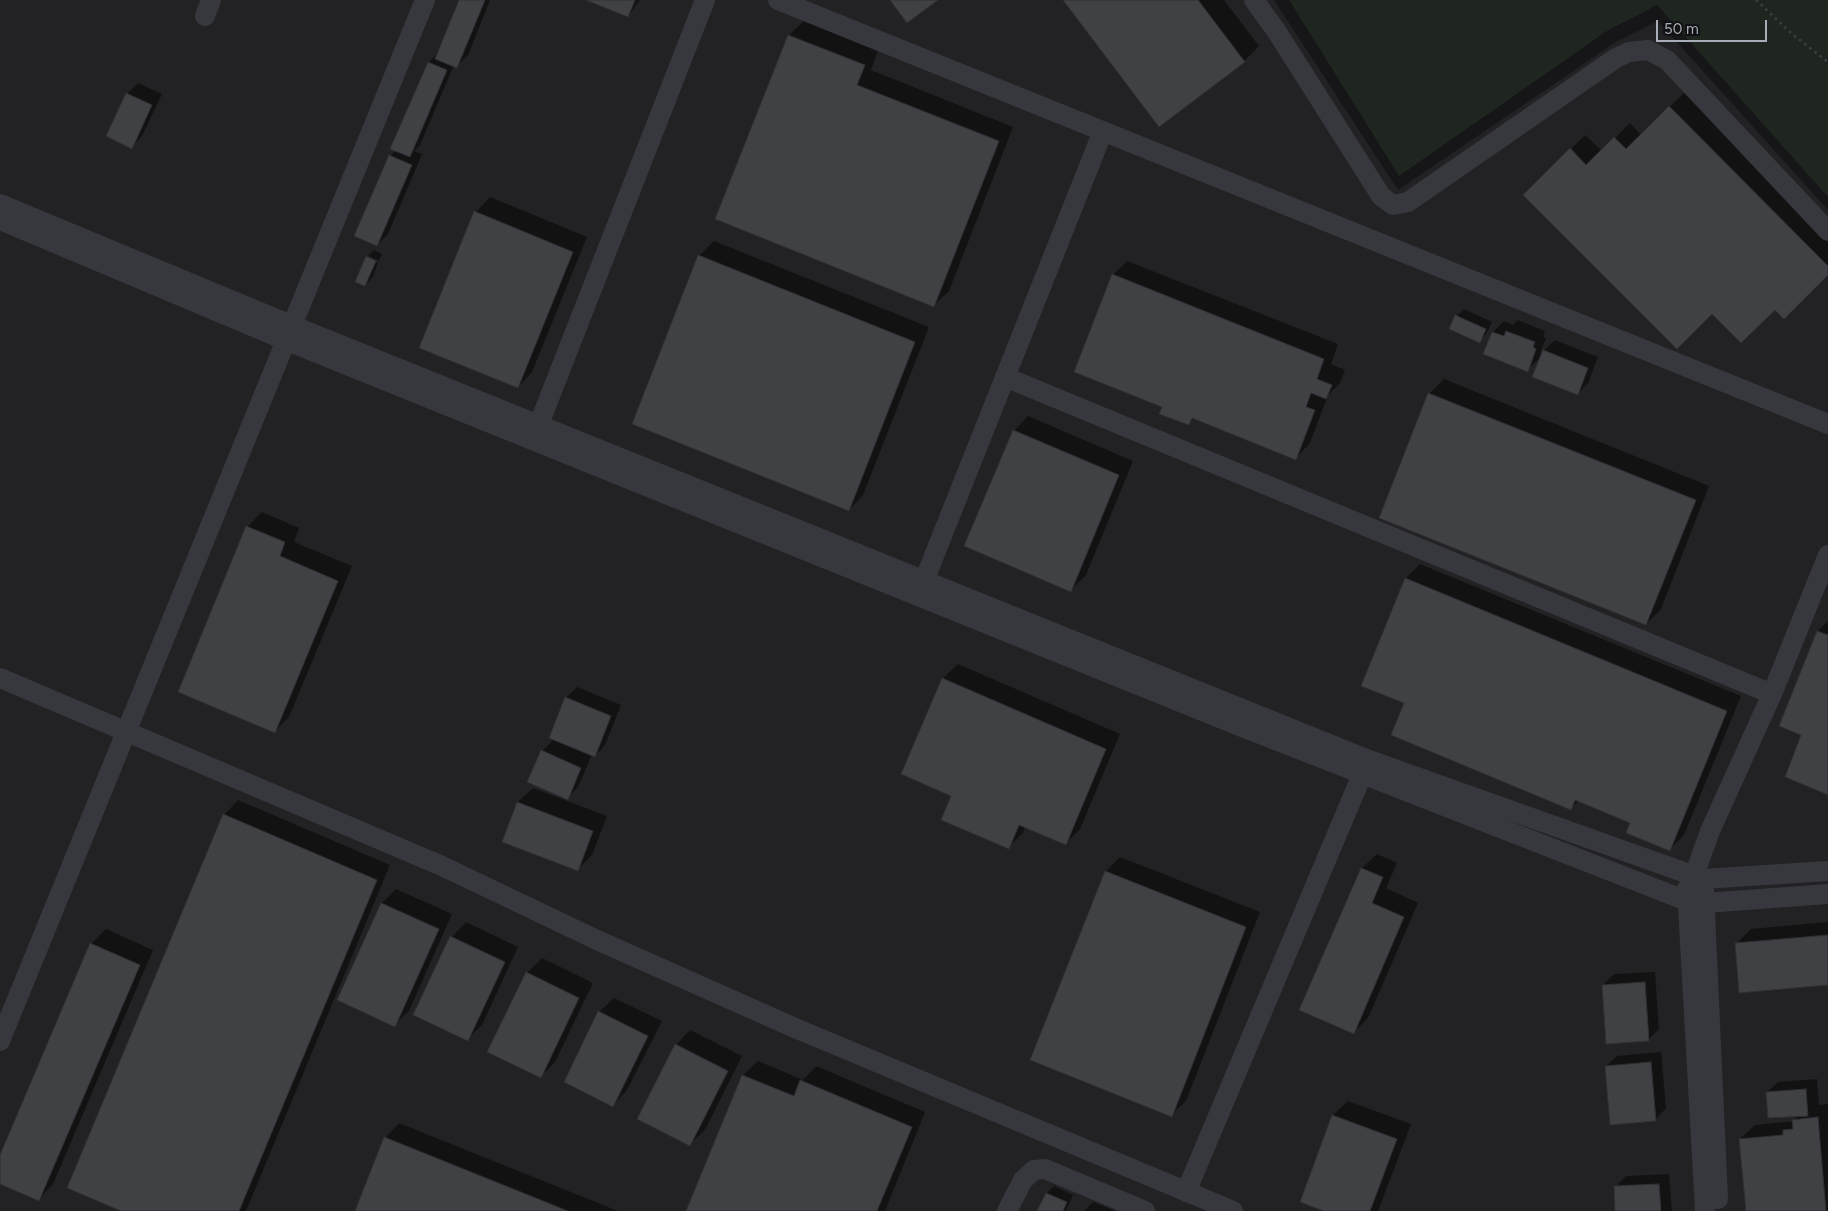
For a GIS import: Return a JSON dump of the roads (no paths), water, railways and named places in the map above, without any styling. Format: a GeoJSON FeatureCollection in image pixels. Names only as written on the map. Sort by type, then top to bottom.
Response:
{"type":"FeatureCollection","features":[{"type":"Feature","properties":{"kind":"street"},"geometry":{"type":"LineString","coordinates":[[0,1041],[425,0]]}},
{"type":"Feature","properties":{"kind":"street"},"geometry":{"type":"LineString","coordinates":[[540,424],[705,0]]}},
{"type":"Feature","properties":{"kind":"street"},"geometry":{"type":"LineString","coordinates":[[778,0],[1828,424]]}},
{"type":"Feature","properties":{"kind":"street"},"geometry":{"type":"LineString","coordinates":[[1254,0],[1381,196],[1393,205],[1408,202],[1616,58],[1629,52],[1648,50],[1667,60],[1674,67],[1828,231]]}},
{"type":"Feature","properties":{"kind":"street"},"geometry":{"type":"LineString","coordinates":[[924,581],[1103,131]]}},
{"type":"Feature","properties":{"kind":"street"},"geometry":{"type":"LineString","coordinates":[[0,204],[288,332],[540,424],[924,581],[1366,768],[1694,876],[1828,871]]}},
{"type":"Feature","properties":{"kind":"street"},"geometry":{"type":"LineString","coordinates":[[0,220],[288,332],[1696,902],[1828,894]]}},
{"type":"Feature","properties":{"kind":"street"},"geometry":{"type":"LineString","coordinates":[[1005,377],[1772,694]]}},
{"type":"Feature","properties":{"kind":"street"},"geometry":{"type":"LineString","coordinates":[[1719,1211],[1694,876],[1710,831],[1772,694],[1828,555]]}},
{"type":"Feature","properties":{"kind":"street"},"geometry":{"type":"LineString","coordinates":[[0,678],[442,866],[597,940],[795,1028],[1233,1211]]}},
{"type":"Feature","properties":{"kind":"street"},"geometry":{"type":"LineString","coordinates":[[1186,1192],[1366,768]]}},
{"type":"Feature","properties":{"kind":"street"},"geometry":{"type":"LineString","coordinates":[[1696,902],[1705,1211]]}},
{"type":"Feature","properties":{"kind":"street"},"geometry":{"type":"LineString","coordinates":[[1007,1211],[1023,1180],[1034,1170],[1045,1169],[1145,1211]]}}]}
